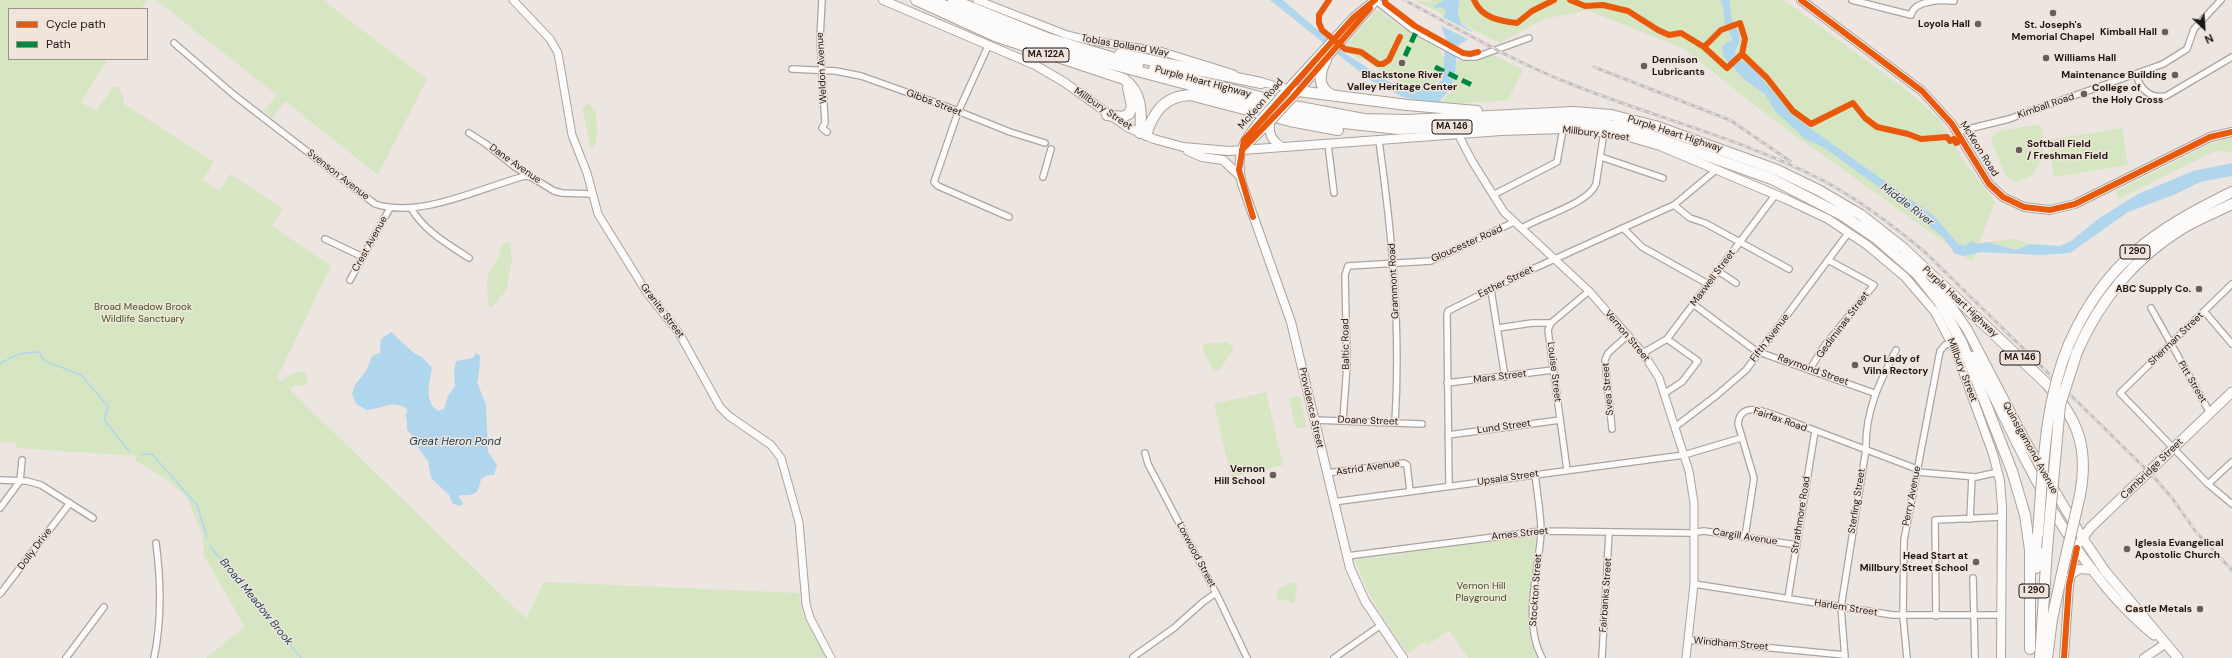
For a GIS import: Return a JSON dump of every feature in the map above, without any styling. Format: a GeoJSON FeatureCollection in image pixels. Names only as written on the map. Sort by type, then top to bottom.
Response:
{"type":"FeatureCollection","features":[{"type":"Feature","properties":{"kind":"highway","name":"MA 122A"},"geometry":{"type":"LineString","coordinates":[[916,0],[995,36],[1060,59],[1124,79]]}},
{"type":"Feature","properties":{"kind":"highway","name":"Purple Heart Highway"},"geometry":{"type":"LineString","coordinates":[[931,0],[1044,45],[1092,60],[1314,119],[1350,125],[1385,128],[1461,130],[1550,121],[1602,124],[1650,134],[1754,172],[1809,196],[1861,227],[1905,262],[1940,303],[1966,352],[2012,471],[2025,515],[2033,534]]}},
{"type":"Feature","properties":{"kind":"highway","name":"Purple Heart Highway"},"geometry":{"type":"LineString","coordinates":[[953,0],[1047,38],[1139,65],[1294,106],[1349,117],[1406,120],[1537,112],[1587,112],[1634,120],[1752,160],[1790,176],[1842,203],[1873,223],[1903,248],[2046,383],[2068,409],[2079,432],[2083,453],[2083,481],[2066,574],[2052,619],[2046,658]]}},
{"type":"Feature","properties":{"kind":"highway","name":"MA 122A"},"geometry":{"type":"LineString","coordinates":[[1047,38],[1261,83]]}},
{"type":"Feature","properties":{"kind":"highway"},"geometry":{"type":"LineString","coordinates":[[1323,57],[1320,79],[1323,88],[1334,96]]}},
{"type":"Feature","properties":{"kind":"highway"},"geometry":{"type":"LineString","coordinates":[[1107,115],[1122,117],[1131,112],[1132,97],[1124,79]]}},
{"type":"Feature","properties":{"kind":"highway"},"geometry":{"type":"LineString","coordinates":[[1124,79],[1133,87],[1139,99],[1142,113],[1143,134]]}},
{"type":"Feature","properties":{"kind":"highway"},"geometry":{"type":"LineString","coordinates":[[1296,94],[1334,96],[1451,110],[1537,112]]}},
{"type":"Feature","properties":{"kind":"highway"},"geometry":{"type":"LineString","coordinates":[[1143,134],[1161,105],[1175,97],[1190,95],[1290,121],[1351,132],[1403,133],[1461,130]]}},
{"type":"Feature","properties":{"kind":"highway","name":"I 290"},"geometry":{"type":"LineString","coordinates":[[2030,653],[2033,534],[2048,418],[2055,383],[2069,344],[2082,317],[2095,296],[2131,255],[2151,238],[2178,219],[2232,192]]}},
{"type":"Feature","properties":{"kind":"highway","name":"I 290"},"geometry":{"type":"LineString","coordinates":[[2040,658],[2047,549],[2059,410],[2076,352],[2102,304],[2138,263],[2182,229],[2232,204]]}},
{"type":"Feature","properties":{"kind":"main road","name":"Millbury Street"},"geometry":{"type":"LineString","coordinates":[[884,0],[988,44],[1050,74],[1107,115],[1143,134],[1183,147],[1213,151],[1242,150],[1379,141],[1461,130],[1563,129],[1604,132],[1634,138],[1660,146],[1776,194],[1814,212],[1849,232],[1882,257],[1909,282],[1935,312],[1952,342],[1998,472],[2002,498],[2001,658]]}},
{"type":"Feature","properties":{"kind":"main road","name":"McKeon Road"},"geometry":{"type":"LineString","coordinates":[[1242,150],[1246,136],[1286,91],[1323,57],[1341,37],[1362,9],[1375,0]]}},
{"type":"Feature","properties":{"kind":"main road","name":"McKeon Road"},"geometry":{"type":"LineString","coordinates":[[1801,0],[1922,91],[1944,113],[1983,177],[1996,191],[2015,203],[2045,210],[2075,204],[2210,137],[2232,132]]}},
{"type":"Feature","properties":{"kind":"main road","name":"McKeon Road"},"geometry":{"type":"LineString","coordinates":[[1242,150],[1296,94],[1323,57]]}},
{"type":"Feature","properties":{"kind":"main road"},"geometry":{"type":"LineString","coordinates":[[1271,121],[1269,128],[1271,137],[1282,147]]}},
{"type":"Feature","properties":{"kind":"main road"},"geometry":{"type":"LineString","coordinates":[[1183,147],[1202,157],[1226,161],[1240,176]]}},
{"type":"Feature","properties":{"kind":"main road","name":"Providence Street"},"geometry":{"type":"LineString","coordinates":[[1242,150],[1240,176],[1246,199],[1291,322],[1347,556],[1357,584],[1381,625],[1403,658]]}},
{"type":"Feature","properties":{"kind":"main road","name":"Quinsigamond Avenue"},"geometry":{"type":"LineString","coordinates":[[1903,248],[1935,283],[1959,316],[2034,455],[2082,537],[2105,571],[2178,658]]}},
{"type":"Feature","properties":{"kind":"main road","name":"Quinsigamond Avenue"},"geometry":{"type":"LineString","coordinates":[[1940,303],[1948,311],[1965,338],[2040,487],[2077,548],[2093,570],[2134,617],[2165,644]]}},
{"type":"Feature","properties":{"kind":"main road","name":"Cambridge Street"},"geometry":{"type":"LineString","coordinates":[[2077,548],[2082,537],[2232,392]]}},
{"type":"Feature","properties":{"kind":"main road"},"geometry":{"type":"LineString","coordinates":[[2064,658],[2066,574],[2077,548]]}},
{"type":"Feature","properties":{"kind":"main road"},"geometry":{"type":"LineString","coordinates":[[2066,574],[2080,569],[2093,570]]}},
{"type":"Feature","properties":{"kind":"main road"},"geometry":{"type":"LineString","coordinates":[[2144,658],[2165,644]]}},
{"type":"Feature","properties":{"kind":"street","name":"Granite Street"},"geometry":{"type":"LineString","coordinates":[[513,0],[550,39],[558,53],[569,120],[577,148],[587,173],[591,194],[603,224],[647,293],[679,333],[714,399],[730,416],[771,445],[781,458],[798,522],[806,604],[810,618],[831,658]]}},
{"type":"Feature","properties":{"kind":"street","name":"Weldon Avenue"},"geometry":{"type":"LineString","coordinates":[[822,0],[820,38],[825,123],[822,128],[827,132]]}},
{"type":"Feature","properties":{"kind":"street","name":"Tobias Bolland Way"},"geometry":{"type":"LineString","coordinates":[[977,0],[1067,35],[1092,41],[1139,47],[1172,54],[1296,94]]}},
{"type":"Feature","properties":{"kind":"street"},"geometry":{"type":"LineString","coordinates":[[1375,0],[1408,26],[1461,56],[1474,57],[1529,38]]}},
{"type":"Feature","properties":{"kind":"street"},"geometry":{"type":"LineString","coordinates":[[1852,0],[1910,15],[1915,7],[1924,3],[1946,0],[1954,1]]}},
{"type":"Feature","properties":{"kind":"street","name":"Kimball Road"},"geometry":{"type":"LineString","coordinates":[[1956,132],[2009,119],[2136,75],[2163,64],[2187,49],[2194,29],[2221,0]]}},
{"type":"Feature","properties":{"kind":"street","name":"Svenson Avenue"},"geometry":{"type":"LineString","coordinates":[[174,43],[234,95],[375,204],[390,208],[411,208],[442,202],[525,176],[532,177]]}},
{"type":"Feature","properties":{"kind":"street"},"geometry":{"type":"LineString","coordinates":[[988,44],[958,112],[934,184],[1009,217]]}},
{"type":"Feature","properties":{"kind":"street"},"geometry":{"type":"LineString","coordinates":[[2136,75],[2142,89],[2148,94],[2156,97],[2166,96],[2204,74],[2213,66],[2232,57]]}},
{"type":"Feature","properties":{"kind":"street","name":"Gibbs Street"},"geometry":{"type":"LineString","coordinates":[[792,69],[842,71],[861,76],[1010,132],[1045,143]]}},
{"type":"Feature","properties":{"kind":"street"},"geometry":{"type":"LineString","coordinates":[[1493,195],[1557,162],[1563,129]]}},
{"type":"Feature","properties":{"kind":"street","name":"Vernon Street"},"geometry":{"type":"LineString","coordinates":[[1461,130],[1501,209],[1589,291],[1643,353],[1659,378],[1692,485],[1694,584],[1686,658]]}},
{"type":"Feature","properties":{"kind":"street"},"geometry":{"type":"LineString","coordinates":[[1522,228],[1579,200],[1593,191],[1601,157],[1604,132]]}},
{"type":"Feature","properties":{"kind":"street","name":"Dane Avenue"},"geometry":{"type":"LineString","coordinates":[[469,134],[554,191],[561,193],[591,194]]}},
{"type":"Feature","properties":{"kind":"street","name":"Grammont Road"},"geometry":{"type":"LineString","coordinates":[[1379,141],[1394,264],[1397,372],[1395,422]]}},
{"type":"Feature","properties":{"kind":"street"},"geometry":{"type":"LineString","coordinates":[[1328,144],[1334,193]]}},
{"type":"Feature","properties":{"kind":"street"},"geometry":{"type":"LineString","coordinates":[[1043,177],[1050,149]]}},
{"type":"Feature","properties":{"kind":"street"},"geometry":{"type":"LineString","coordinates":[[1601,157],[1663,178]]}},
{"type":"Feature","properties":{"kind":"street","name":"Esther Street"},"geometry":{"type":"LineString","coordinates":[[1449,486],[1447,313],[1451,308],[1674,205],[1716,170]]}},
{"type":"Feature","properties":{"kind":"street","name":"Maxwell Street"},"geometry":{"type":"LineString","coordinates":[[1643,353],[1667,339],[1776,194]]}},
{"type":"Feature","properties":{"kind":"street"},"geometry":{"type":"LineString","coordinates":[[1674,205],[1690,218],[1697,220],[1789,269]]}},
{"type":"Feature","properties":{"kind":"street","name":"Crest Avenue"},"geometry":{"type":"LineString","coordinates":[[350,280],[390,208]]}},
{"type":"Feature","properties":{"kind":"street"},"geometry":{"type":"LineString","coordinates":[[411,208],[416,217],[428,230],[469,258]]}},
{"type":"Feature","properties":{"kind":"street","name":"Gloucester Road"},"geometry":{"type":"LineString","coordinates":[[1347,267],[1365,264],[1394,264],[1431,261],[1514,222]]}},
{"type":"Feature","properties":{"kind":"street"},"geometry":{"type":"LineString","coordinates":[[1624,228],[1642,247],[1708,284]]}},
{"type":"Feature","properties":{"kind":"street","name":"Fifth Avenue"},"geometry":{"type":"LineString","coordinates":[[1675,427],[1736,379],[1761,351],[1849,232]]}},
{"type":"Feature","properties":{"kind":"street"},"geometry":{"type":"LineString","coordinates":[[325,239],[363,257]]}},
{"type":"Feature","properties":{"kind":"street","name":"Gediminas Street"},"geometry":{"type":"LineString","coordinates":[[1810,369],[1825,345],[1874,285],[1828,260]]}},
{"type":"Feature","properties":{"kind":"street","name":"Baltic Road"},"geometry":{"type":"LineString","coordinates":[[1344,420],[1347,365],[1345,275],[1347,267]]}},
{"type":"Feature","properties":{"kind":"street"},"geometry":{"type":"LineString","coordinates":[[1718,271],[1736,283]]}},
{"type":"Feature","properties":{"kind":"street","name":"Sherman Street"},"geometry":{"type":"LineString","coordinates":[[2174,449],[2120,393],[2232,284]]}},
{"type":"Feature","properties":{"kind":"street"},"geometry":{"type":"LineString","coordinates":[[1492,290],[1504,377]]}},
{"type":"Feature","properties":{"kind":"street"},"geometry":{"type":"LineString","coordinates":[[1498,328],[1532,323],[1551,323],[1589,291]]}},
{"type":"Feature","properties":{"kind":"street","name":"Raymond Street"},"geometry":{"type":"LineString","coordinates":[[1693,304],[1751,347],[1874,393]]}},
{"type":"Feature","properties":{"kind":"street","name":"Pitt Street"},"geometry":{"type":"LineString","coordinates":[[2151,308],[2170,345],[2210,413]]}},
{"type":"Feature","properties":{"kind":"street"},"geometry":{"type":"LineString","coordinates":[[2204,311],[2232,344]]}},
{"type":"Feature","properties":{"kind":"street","name":"Louise Street"},"geometry":{"type":"LineString","coordinates":[[1551,323],[1548,330],[1567,470]]}},
{"type":"Feature","properties":{"kind":"street","name":"Svea Street"},"geometry":{"type":"LineString","coordinates":[[1612,429],[1605,360],[1608,353],[1627,336]]}},
{"type":"Feature","properties":{"kind":"street"},"geometry":{"type":"LineString","coordinates":[[1664,393],[1682,382],[1698,361],[1667,339]]}},
{"type":"Feature","properties":{"kind":"street","name":"Perry Avenue"},"geometry":{"type":"LineString","coordinates":[[1908,658],[1903,616],[1904,540],[1940,351],[1945,345],[1952,342]]}},
{"type":"Feature","properties":{"kind":"street","name":"Sterling Street"},"geometry":{"type":"LineString","coordinates":[[1845,656],[1841,607],[1866,449],[1865,430],[1874,393],[1896,350]]}},
{"type":"Feature","properties":{"kind":"street","name":"Mars Street"},"geometry":{"type":"LineString","coordinates":[[1447,383],[1553,370]]}},
{"type":"Feature","properties":{"kind":"street","name":"Fairfax Road"},"geometry":{"type":"LineString","coordinates":[[1745,537],[1754,484],[1752,469],[1741,438],[1739,418],[1744,412],[1751,409],[1866,449],[1917,471],[1972,477],[1998,472]]}},
{"type":"Feature","properties":{"kind":"street","name":"Doane Street"},"geometry":{"type":"LineString","coordinates":[[1314,420],[1422,424]]}},
{"type":"Feature","properties":{"kind":"street","name":"Lund Street"},"geometry":{"type":"LineString","coordinates":[[1448,435],[1560,420]]}},
{"type":"Feature","properties":{"kind":"street","name":"Strathmore Road"},"geometry":{"type":"LineString","coordinates":[[1788,598],[1815,431]]}},
{"type":"Feature","properties":{"kind":"street","name":"Upsala Street"},"geometry":{"type":"LineString","coordinates":[[1333,502],[1684,455],[1741,438]]}},
{"type":"Feature","properties":{"kind":"street"},"geometry":{"type":"LineString","coordinates":[[2174,449],[2208,484],[2232,504]]}},
{"type":"Feature","properties":{"kind":"street","name":"Loxwood Street"},"geometry":{"type":"LineString","coordinates":[[1145,452],[1148,464],[1167,496],[1185,537],[1216,593],[1247,658]]}},
{"type":"Feature","properties":{"kind":"street"},"geometry":{"type":"LineString","coordinates":[[0,508],[20,481],[22,460]]}},
{"type":"Feature","properties":{"kind":"street"},"geometry":{"type":"LineString","coordinates":[[2208,484],[2232,462]]}},
{"type":"Feature","properties":{"kind":"street","name":"Astrid Avenue"},"geometry":{"type":"LineString","coordinates":[[1327,473],[1404,463],[1407,466],[1410,491]]}},
{"type":"Feature","properties":{"kind":"street","name":"Stockton Street"},"geometry":{"type":"LineString","coordinates":[[1535,474],[1541,531],[1532,622],[1535,642],[1542,658]]}},
{"type":"Feature","properties":{"kind":"street"},"geometry":{"type":"LineString","coordinates":[[1970,519],[1969,495],[1972,477]]}},
{"type":"Feature","properties":{"kind":"street"},"geometry":{"type":"LineString","coordinates":[[0,480],[37,483],[45,486],[93,518]]}},
{"type":"Feature","properties":{"kind":"street","name":"Dolly Drive"},"geometry":{"type":"LineString","coordinates":[[0,594],[70,503]]}},
{"type":"Feature","properties":{"kind":"street"},"geometry":{"type":"LineString","coordinates":[[1936,616],[1935,520],[2002,517]]}},
{"type":"Feature","properties":{"kind":"street","name":"Ames Street"},"geometry":{"type":"LineString","coordinates":[[1347,556],[1541,531],[1694,532]]}},
{"type":"Feature","properties":{"kind":"street","name":"Cargill Avenue"},"geometry":{"type":"LineString","coordinates":[[1694,532],[1704,531],[1796,545]]}},
{"type":"Feature","properties":{"kind":"street","name":"Fairbanks Street"},"geometry":{"type":"LineString","coordinates":[[1602,658],[1609,532]]}},
{"type":"Feature","properties":{"kind":"street"},"geometry":{"type":"LineString","coordinates":[[154,658],[159,634],[160,589],[160,574],[156,543]]}},
{"type":"Feature","properties":{"kind":"street"},"geometry":{"type":"LineString","coordinates":[[1973,578],[1975,658]]}},
{"type":"Feature","properties":{"kind":"street","name":"Harlem Street"},"geometry":{"type":"LineString","coordinates":[[1694,584],[1903,616],[2001,614]]}},
{"type":"Feature","properties":{"kind":"street"},"geometry":{"type":"LineString","coordinates":[[1133,657],[1174,628],[1202,602],[1216,593]]}},
{"type":"Feature","properties":{"kind":"street"},"geometry":{"type":"LineString","coordinates":[[66,658],[104,607]]}},
{"type":"Feature","properties":{"kind":"street"},"geometry":{"type":"LineString","coordinates":[[1334,658],[1381,625]]}},
{"type":"Feature","properties":{"kind":"street","name":"Windham Street"},"geometry":{"type":"LineString","coordinates":[[1688,640],[1845,656]]}},
{"type":"Feature","properties":{"kind":"green space","name":"Broad Meadow Brook Wildlife Sanctuary"},"geometry":{"type":"Polygon","coordinates":[[[0,0],[148,0],[142,8],[8,8],[8,60],[107,60],[81,102],[96,111],[113,87],[118,87],[123,96],[124,104],[214,162],[203,180],[219,191],[231,174],[283,209],[272,226],[331,266],[277,378],[280,381],[296,373],[303,372],[307,374],[307,382],[304,386],[296,385],[289,389],[526,619],[544,582],[799,593],[802,612],[826,658],[206,658],[245,627],[204,556],[203,537],[187,497],[168,481],[135,460],[137,456],[16,448],[16,443],[0,442],[0,0]]]}},
{"type":"Feature","properties":{"kind":"green space"},"geometry":{"type":"Polygon","coordinates":[[[156,0],[323,0],[427,79],[378,175],[285,101],[272,118],[264,111],[277,95],[156,0]]]}},
{"type":"Feature","properties":{"kind":"green space"},"geometry":{"type":"Polygon","coordinates":[[[1414,0],[1429,2],[1433,0],[1784,0],[1909,92],[1939,119],[1963,160],[1995,202],[1972,262],[1771,118],[1684,49],[1587,10],[1544,19],[1500,43],[1414,0]]]}},
{"type":"Feature","properties":{"kind":"green space"},"geometry":{"type":"Polygon","coordinates":[[[1376,11],[1380,11],[1395,23],[1438,48],[1444,58],[1442,77],[1434,86],[1415,89],[1385,74],[1363,58],[1360,59],[1342,50],[1376,11]]]}},
{"type":"Feature","properties":{"kind":"green space"},"geometry":{"type":"Polygon","coordinates":[[[1493,55],[1523,70],[1508,100],[1440,105],[1441,101],[1453,90],[1456,62],[1460,59],[1475,60],[1493,55]]]}},
{"type":"Feature","properties":{"kind":"green space"},"geometry":{"type":"Polygon","coordinates":[[[587,103],[596,111],[597,137],[594,147],[591,150],[582,108],[587,103]]]}},
{"type":"Feature","properties":{"kind":"green space","name":"Softball Field / Freshman Field"},"geometry":{"type":"Polygon","coordinates":[[[2040,124],[2044,145],[2038,166],[2029,177],[2014,183],[2006,176],[1991,140],[1996,132],[2040,124]]]}},
{"type":"Feature","properties":{"kind":"green space"},"geometry":{"type":"Polygon","coordinates":[[[2122,128],[2128,165],[2054,177],[2048,140],[2122,128]]]}},
{"type":"Feature","properties":{"kind":"green space"},"geometry":{"type":"Polygon","coordinates":[[[2232,138],[2232,152],[2219,151],[2209,154],[2119,199],[2115,192],[2212,143],[2232,138]]]}},
{"type":"Feature","properties":{"kind":"green space"},"geometry":{"type":"Polygon","coordinates":[[[2014,239],[2030,244],[2016,250],[1988,242],[2014,239]]]}},
{"type":"Feature","properties":{"kind":"green space"},"geometry":{"type":"Polygon","coordinates":[[[510,242],[512,260],[506,292],[490,308],[487,284],[488,274],[497,261],[503,244],[510,242]]]}},
{"type":"Feature","properties":{"kind":"green space"},"geometry":{"type":"Polygon","coordinates":[[[1228,342],[1234,349],[1219,370],[1214,372],[1202,347],[1203,344],[1228,342]]]}},
{"type":"Feature","properties":{"kind":"green space"},"geometry":{"type":"Polygon","coordinates":[[[1266,392],[1283,465],[1231,477],[1214,404],[1266,392]]]}},
{"type":"Feature","properties":{"kind":"green space"},"geometry":{"type":"Polygon","coordinates":[[[1300,396],[1307,427],[1296,429],[1289,398],[1300,396]]]}},
{"type":"Feature","properties":{"kind":"green space","name":"Vernon Hill Playground"},"geometry":{"type":"Polygon","coordinates":[[[1536,535],[1529,627],[1531,642],[1537,658],[1468,658],[1449,630],[1428,645],[1425,641],[1408,654],[1371,597],[1355,560],[1536,535]]]}},
{"type":"Feature","properties":{"kind":"green space"},"geometry":{"type":"Polygon","coordinates":[[[1292,582],[1296,583],[1297,586],[1294,602],[1292,604],[1287,600],[1279,601],[1276,597],[1277,590],[1292,582]]]}},
{"type":"Feature","properties":{"kind":"water"},"geometry":{"type":"Polygon","coordinates":[[[1270,0],[1283,0],[1343,52],[1389,82],[1412,90],[1433,87],[1442,80],[1446,39],[1440,23],[1446,12],[1442,7],[1435,8],[1434,6],[1444,0],[1459,0],[1458,14],[1461,24],[1472,31],[1468,39],[1456,47],[1455,75],[1451,88],[1441,99],[1440,105],[1403,97],[1370,80],[1270,0]]]}},
{"type":"Feature","properties":{"kind":"water","name":"Middle River"},"geometry":{"type":"Polygon","coordinates":[[[1720,0],[1730,0],[1731,17],[1740,37],[1735,52],[1736,56],[1754,69],[1793,116],[1934,216],[1958,244],[1964,246],[1972,241],[1977,244],[1988,242],[2016,250],[2030,244],[2060,246],[2071,241],[2098,219],[2138,194],[2193,171],[2232,163],[2232,176],[2200,182],[2176,194],[2128,212],[2070,253],[2041,255],[1981,252],[1964,256],[1955,254],[1944,238],[1891,196],[1823,147],[1805,139],[1776,112],[1765,94],[1745,80],[1724,57],[1722,48],[1723,45],[1733,39],[1725,25],[1723,5],[1720,0]]]}},
{"type":"Feature","properties":{"kind":"water","name":"Great Heron Pond"},"geometry":{"type":"Polygon","coordinates":[[[391,332],[415,354],[422,357],[432,368],[429,397],[434,407],[438,411],[444,409],[448,396],[455,386],[454,373],[456,361],[473,358],[476,353],[480,356],[477,382],[486,405],[488,452],[497,465],[494,475],[487,475],[481,479],[478,490],[474,494],[458,496],[463,503],[461,506],[453,504],[449,495],[431,478],[428,461],[413,441],[413,436],[407,430],[407,420],[405,415],[407,413],[407,409],[397,405],[387,405],[367,410],[356,404],[352,394],[355,385],[366,371],[372,356],[380,353],[381,339],[391,332]]]}},
{"type":"Feature","properties":{"kind":"pier"},"geometry":{"type":"Polygon","coordinates":[[[1442,17],[1474,33],[1469,40],[1438,24],[1442,17]]]}},
{"type":"Feature","properties":{"kind":"waterway","name":"Broad Meadow Brook"},"geometry":{"type":"LineString","coordinates":[[0,364],[19,355],[39,352],[45,361],[81,375],[108,406],[104,420],[129,451]]}},
{"type":"Feature","properties":{"kind":"waterway","name":"Broad Meadow Brook"},"geometry":{"type":"LineString","coordinates":[[142,454],[152,454],[197,505],[207,537]]}},
{"type":"Feature","properties":{"kind":"waterway","name":"Broad Meadow Brook"},"geometry":{"type":"LineString","coordinates":[[210,546],[301,658]]}},
{"type":"Feature","properties":{"kind":"railway"},"geometry":{"type":"LineString","coordinates":[[1404,0],[1505,54],[1546,74],[1728,140],[1792,165],[1822,180],[1863,205],[1889,223],[1926,253],[2153,476],[2172,498],[2196,532],[2232,570]]}},
{"type":"Feature","properties":{"kind":"railway"},"geometry":{"type":"LineString","coordinates":[[1594,67],[1730,120],[1790,161]]}},
{"type":"Feature","properties":{"kind":"marked path"},"geometry":{"type":"LineString","coordinates":[[1405,56],[1416,32]]}},
{"type":"Feature","properties":{"kind":"marked path"},"geometry":{"type":"LineString","coordinates":[[1435,67],[1474,86]]}},
{"type":"Feature","properties":{"kind":"cycle path"},"geometry":{"type":"LineString","coordinates":[[1329,0],[1319,15],[1319,23],[1322,30],[1345,49],[1361,52],[1378,64],[1383,64],[1389,60],[1400,37]]}},
{"type":"Feature","properties":{"kind":"cycle path"},"geometry":{"type":"LineString","coordinates":[[1253,217],[1239,170],[1244,140],[1354,17],[1375,0]]}},
{"type":"Feature","properties":{"kind":"cycle path"},"geometry":{"type":"LineString","coordinates":[[1385,0],[1385,3],[1415,26],[1463,53],[1470,54],[1478,52]]}},
{"type":"Feature","properties":{"kind":"cycle path"},"geometry":{"type":"LineString","coordinates":[[1474,0],[1477,6],[1486,15],[1498,20],[1517,23],[1532,11],[1554,0]]}},
{"type":"Feature","properties":{"kind":"cycle path"},"geometry":{"type":"LineString","coordinates":[[1570,0],[1585,6],[1603,5],[1628,11],[1658,30],[1669,35],[1681,33],[1704,47]]}},
{"type":"Feature","properties":{"kind":"cycle path"},"geometry":{"type":"LineString","coordinates":[[1801,0],[1922,91],[1952,124],[1989,184],[2003,197],[2024,207],[2050,210],[2075,204],[2210,137],[2232,132]]}},
{"type":"Feature","properties":{"kind":"cycle path"},"geometry":{"type":"LineString","coordinates":[[1242,150],[1293,97],[1370,8]]}},
{"type":"Feature","properties":{"kind":"cycle path"},"geometry":{"type":"LineString","coordinates":[[1742,54],[1727,68],[1704,47],[1721,30],[1740,23],[1745,39],[1742,54],[1767,78],[1793,111],[1811,124],[1853,103],[1865,118],[1877,127],[1908,134],[1921,139],[1947,137],[1950,141],[1954,139],[1956,143],[1961,140]]}},
{"type":"Feature","properties":{"kind":"cycle path"},"geometry":{"type":"LineString","coordinates":[[2064,658],[2069,585],[2077,548]]}},
{"type":"Feature","properties":{"kind":"place","name":"St. Joseph's Memorial Chapel"},"geometry":{"type":"Point","coordinates":[2053,13]}},
{"type":"Feature","properties":{"kind":"place","name":"Loyola Hall"},"geometry":{"type":"Point","coordinates":[1978,24]}},
{"type":"Feature","properties":{"kind":"place","name":"Kimball Hall"},"geometry":{"type":"Point","coordinates":[2165,32]}},
{"type":"Feature","properties":{"kind":"place","name":"Williams Hall"},"geometry":{"type":"Point","coordinates":[2046,58]}},
{"type":"Feature","properties":{"kind":"place","name":"Blackstone River Valley Heritage Center"},"geometry":{"type":"Point","coordinates":[1402,63]}},
{"type":"Feature","properties":{"kind":"place","name":"Dennison Lubricants"},"geometry":{"type":"Point","coordinates":[1644,66]}},
{"type":"Feature","properties":{"kind":"place","name":"Maintenance Building"},"geometry":{"type":"Point","coordinates":[2175,75]}},
{"type":"Feature","properties":{"kind":"place","name":"College of the Holy Cross"},"geometry":{"type":"Point","coordinates":[2084,94]}},
{"type":"Feature","properties":{"kind":"place","name":"Softball Field / Freshman Field"},"geometry":{"type":"Point","coordinates":[2019,150]}},
{"type":"Feature","properties":{"kind":"place","name":"ABC Supply Co."},"geometry":{"type":"Point","coordinates":[2199,289]}},
{"type":"Feature","properties":{"kind":"place","name":"Our Lady of Vilna Rectory"},"geometry":{"type":"Point","coordinates":[1855,365]}},
{"type":"Feature","properties":{"kind":"place","name":"Vernon Hill School"},"geometry":{"type":"Point","coordinates":[1273,475]}},
{"type":"Feature","properties":{"kind":"place","name":"Iglesia Evangelical Apostolic Church"},"geometry":{"type":"Point","coordinates":[2127,549]}},
{"type":"Feature","properties":{"kind":"place","name":"Head Start at Millbury Street School"},"geometry":{"type":"Point","coordinates":[1976,562]}},
{"type":"Feature","properties":{"kind":"place","name":"Castle Metals"},"geometry":{"type":"Point","coordinates":[2200,609]}}]}
